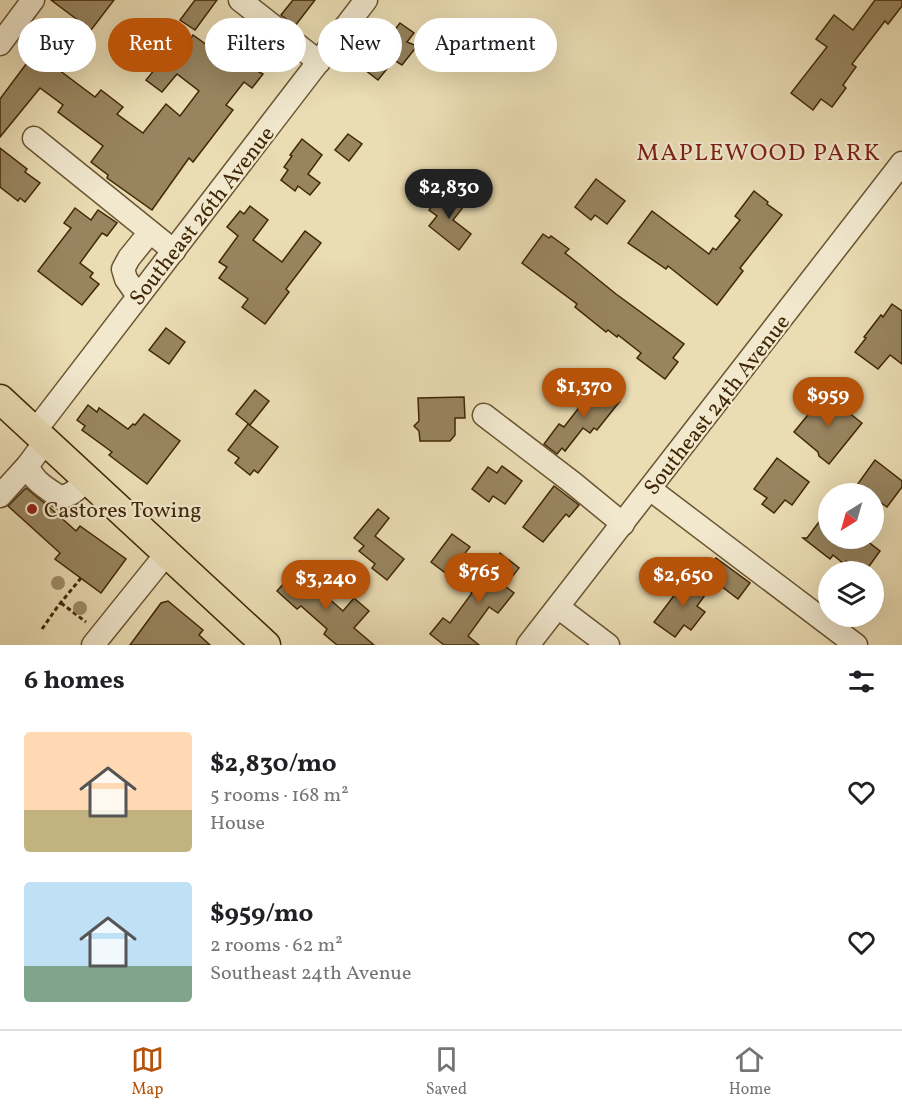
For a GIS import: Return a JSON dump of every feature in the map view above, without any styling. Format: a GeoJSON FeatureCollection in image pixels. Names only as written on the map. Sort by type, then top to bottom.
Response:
{"type":"FeatureCollection","features":[{"type":"Feature","properties":{"kind":"main road"},"geometry":{"type":"LineString","coordinates":[[0,399],[266,645]]}},
{"type":"Feature","properties":{"kind":"street"},"geometry":{"type":"LineString","coordinates":[[0,44],[33,0]]}},
{"type":"Feature","properties":{"kind":"street"},"geometry":{"type":"LineString","coordinates":[[240,0],[318,61]]}},
{"type":"Feature","properties":{"kind":"street","name":"Southeast 26th Avenue"},"geometry":{"type":"LineString","coordinates":[[352,18],[366,0]]}},
{"type":"Feature","properties":{"kind":"street","name":"Southeast 26th Avenue"},"geometry":{"type":"LineString","coordinates":[[0,496],[36,454],[41,437],[138,296],[318,63]]}},
{"type":"Feature","properties":{"kind":"street"},"geometry":{"type":"LineString","coordinates":[[34,138],[174,250]]}},
{"type":"Feature","properties":{"kind":"street","name":"Southeast 24th Avenue"},"geometry":{"type":"LineString","coordinates":[[528,645],[902,163]]}},
{"type":"Feature","properties":{"kind":"street"},"geometry":{"type":"LineString","coordinates":[[138,296],[126,279],[123,269],[150,231]]}},
{"type":"Feature","properties":{"kind":"street"},"geometry":{"type":"LineString","coordinates":[[484,415],[623,524]]}},
{"type":"Feature","properties":{"kind":"street"},"geometry":{"type":"LineString","coordinates":[[28,465],[30,473],[61,498],[72,493],[88,480]]}},
{"type":"Feature","properties":{"kind":"street"},"geometry":{"type":"LineString","coordinates":[[650,489],[856,645]]}},
{"type":"Feature","properties":{"kind":"street"},"geometry":{"type":"LineString","coordinates":[[93,645],[167,554]]}},
{"type":"Feature","properties":{"kind":"street"},"geometry":{"type":"LineString","coordinates":[[558,608],[608,645]]}},
{"type":"Feature","properties":{"kind":"path"},"geometry":{"type":"LineString","coordinates":[[42,629],[81,578]]}},
{"type":"Feature","properties":{"kind":"path"},"geometry":{"type":"LineString","coordinates":[[60,603],[86,622]]}},
{"type":"Feature","properties":{"kind":"building"},"geometry":{"type":"Polygon","coordinates":[[[51,0],[114,0],[96,23],[96,18],[75,18],[51,0]]]}},
{"type":"Feature","properties":{"kind":"building"},"geometry":{"type":"Polygon","coordinates":[[[195,0],[217,0],[195,30],[193,18],[182,18],[195,0]]]}},
{"type":"Feature","properties":{"kind":"building"},"geometry":{"type":"Polygon","coordinates":[[[293,0],[315,0],[301,18],[285,18],[281,15],[293,0]]]}},
{"type":"Feature","properties":{"kind":"building"},"geometry":{"type":"Polygon","coordinates":[[[875,0],[902,0],[902,6],[888,24],[885,21],[852,64],[856,67],[843,85],[846,88],[832,107],[821,99],[813,110],[791,93],[827,47],[816,39],[834,15],[853,30],[875,0]]]}},
{"type":"Feature","properties":{"kind":"building"},"geometry":{"type":"Polygon","coordinates":[[[402,24],[414,33],[407,42],[414,45],[414,50],[402,65],[402,24]]]}},
{"type":"Feature","properties":{"kind":"building"},"geometry":{"type":"Polygon","coordinates":[[[193,35],[205,44],[205,72],[259,72],[263,74],[252,88],[244,82],[226,105],[233,110],[193,162],[189,158],[152,210],[107,178],[108,175],[91,162],[103,146],[58,112],[63,105],[40,88],[0,137],[0,99],[20,72],[62,72],[95,97],[101,90],[123,107],[117,114],[143,133],[166,104],[180,116],[199,91],[177,74],[162,92],[146,80],[153,72],[193,72],[193,35]]]}},
{"type":"Feature","properties":{"kind":"building"},"geometry":{"type":"Polygon","coordinates":[[[368,72],[384,72],[378,80],[368,72]]]}},
{"type":"Feature","properties":{"kind":"building"},"geometry":{"type":"Polygon","coordinates":[[[348,134],[362,144],[349,161],[335,150],[348,134]]]}},
{"type":"Feature","properties":{"kind":"building"},"geometry":{"type":"Polygon","coordinates":[[[302,139],[322,155],[308,174],[320,183],[310,195],[298,186],[295,191],[281,180],[288,170],[284,167],[292,156],[290,155],[302,139]]]}},
{"type":"Feature","properties":{"kind":"building"},"geometry":{"type":"Polygon","coordinates":[[[0,148],[27,169],[25,172],[40,183],[25,202],[20,198],[18,201],[0,187],[0,148]]]}},
{"type":"Feature","properties":{"kind":"building"},"geometry":{"type":"Polygon","coordinates":[[[596,179],[625,201],[607,224],[595,215],[591,220],[575,207],[596,179]]]}},
{"type":"Feature","properties":{"kind":"building"},"geometry":{"type":"Polygon","coordinates":[[[443,190],[464,206],[453,220],[471,234],[459,250],[429,226],[437,216],[429,210],[443,190]]]}},
{"type":"Feature","properties":{"kind":"building"},"geometry":{"type":"Polygon","coordinates":[[[754,191],[782,215],[740,268],[743,271],[717,305],[668,266],[666,269],[628,243],[652,211],[709,254],[713,248],[716,250],[740,220],[735,216],[754,191]]]}},
{"type":"Feature","properties":{"kind":"building"},"geometry":{"type":"Polygon","coordinates":[[[250,206],[268,220],[253,240],[282,262],[305,231],[321,243],[286,289],[289,292],[265,324],[242,307],[248,299],[219,278],[227,267],[219,262],[238,236],[227,227],[240,211],[244,214],[250,206]]]}},
{"type":"Feature","properties":{"kind":"building"},"geometry":{"type":"Polygon","coordinates":[[[75,208],[91,220],[98,210],[117,223],[107,236],[102,233],[80,263],[93,273],[90,277],[99,284],[82,305],[38,271],[71,228],[64,223],[75,208]]]}},
{"type":"Feature","properties":{"kind":"building"},"geometry":{"type":"Polygon","coordinates":[[[543,234],[549,238],[551,236],[569,249],[565,253],[684,344],[673,358],[678,362],[665,379],[637,358],[641,353],[618,335],[617,337],[608,330],[606,332],[575,307],[577,304],[522,263],[543,234]]]}},
{"type":"Feature","properties":{"kind":"building"},"geometry":{"type":"Polygon","coordinates":[[[892,304],[902,311],[902,364],[890,355],[878,369],[855,352],[866,338],[864,337],[892,304]]]}},
{"type":"Feature","properties":{"kind":"building"},"geometry":{"type":"Polygon","coordinates":[[[166,328],[185,342],[169,364],[149,350],[166,328]]]}},
{"type":"Feature","properties":{"kind":"building"},"geometry":{"type":"Polygon","coordinates":[[[598,383],[620,401],[597,430],[594,428],[590,433],[583,428],[565,451],[562,448],[557,454],[544,444],[559,424],[564,427],[598,383]]]}},
{"type":"Feature","properties":{"kind":"building"},"geometry":{"type":"Polygon","coordinates":[[[255,390],[269,401],[250,425],[236,414],[255,390]]]}},
{"type":"Feature","properties":{"kind":"building"},"geometry":{"type":"Polygon","coordinates":[[[825,394],[862,423],[829,464],[794,432],[825,394]]]}},
{"type":"Feature","properties":{"kind":"building"},"geometry":{"type":"Polygon","coordinates":[[[464,397],[465,418],[455,418],[455,435],[450,441],[420,441],[419,431],[414,426],[419,421],[418,398],[464,397]]]}},
{"type":"Feature","properties":{"kind":"building"},"geometry":{"type":"Polygon","coordinates":[[[88,405],[97,412],[99,408],[128,429],[133,424],[135,425],[144,414],[180,441],[147,484],[109,455],[112,452],[82,430],[85,426],[77,420],[88,405]]]}},
{"type":"Feature","properties":{"kind":"building"},"geometry":{"type":"Polygon","coordinates":[[[248,424],[278,447],[258,473],[254,470],[250,475],[235,463],[239,458],[228,450],[248,424]]]}},
{"type":"Feature","properties":{"kind":"building"},"geometry":{"type":"Polygon","coordinates":[[[777,458],[809,482],[792,505],[785,500],[774,513],[762,504],[767,498],[754,489],[777,458]]]}},
{"type":"Feature","properties":{"kind":"building"},"geometry":{"type":"Polygon","coordinates":[[[875,460],[902,481],[902,487],[887,507],[884,505],[884,483],[858,483],[875,460]]]}},
{"type":"Feature","properties":{"kind":"building"},"geometry":{"type":"Polygon","coordinates":[[[502,466],[522,481],[505,504],[493,496],[489,502],[472,489],[488,467],[497,473],[502,466]]]}},
{"type":"Feature","properties":{"kind":"building"},"geometry":{"type":"Polygon","coordinates":[[[554,486],[579,505],[569,517],[566,514],[543,542],[523,527],[554,486]]]}},
{"type":"Feature","properties":{"kind":"building"},"geometry":{"type":"Polygon","coordinates":[[[26,488],[76,531],[80,526],[126,559],[101,593],[55,559],[60,553],[8,506],[26,488]]]}},
{"type":"Feature","properties":{"kind":"building"},"geometry":{"type":"Polygon","coordinates":[[[378,509],[389,518],[375,536],[404,559],[387,580],[372,568],[375,564],[359,551],[364,546],[354,538],[378,509]]]}},
{"type":"Feature","properties":{"kind":"building"},"geometry":{"type":"Polygon","coordinates":[[[818,523],[818,549],[877,549],[880,551],[873,561],[840,561],[833,555],[830,559],[803,538],[807,538],[818,523]]]}},
{"type":"Feature","properties":{"kind":"building"},"geometry":{"type":"Polygon","coordinates":[[[452,534],[470,547],[448,575],[431,562],[452,534]]]}},
{"type":"Feature","properties":{"kind":"building"},"geometry":{"type":"Polygon","coordinates":[[[500,553],[519,568],[505,586],[514,593],[498,613],[489,607],[468,636],[479,645],[444,645],[430,634],[443,618],[450,623],[500,553]]]}},
{"type":"Feature","properties":{"kind":"building"},"geometry":{"type":"Polygon","coordinates":[[[716,558],[750,583],[738,599],[704,573],[716,558]]]}},
{"type":"Feature","properties":{"kind":"building"},"geometry":{"type":"Polygon","coordinates":[[[296,570],[343,611],[354,598],[369,611],[354,628],[374,645],[337,645],[324,634],[327,629],[301,606],[297,609],[277,591],[296,570]]]}},
{"type":"Feature","properties":{"kind":"building"},"geometry":{"type":"Polygon","coordinates":[[[688,577],[708,591],[697,606],[705,612],[691,630],[684,625],[675,637],[654,622],[688,577]]]}},
{"type":"Feature","properties":{"kind":"building"},"geometry":{"type":"Polygon","coordinates":[[[168,601],[203,630],[199,635],[210,645],[130,645],[161,603],[168,601]]]}},
{"type":"Feature","properties":{"kind":"place","name":"Castores Towing"},"geometry":{"type":"Point","coordinates":[32,509]}},
{"type":"Feature","properties":{"kind":"district","name":"MAPLEWOOD PARK"},"geometry":{"type":"Point","coordinates":[759,152]}}]}
